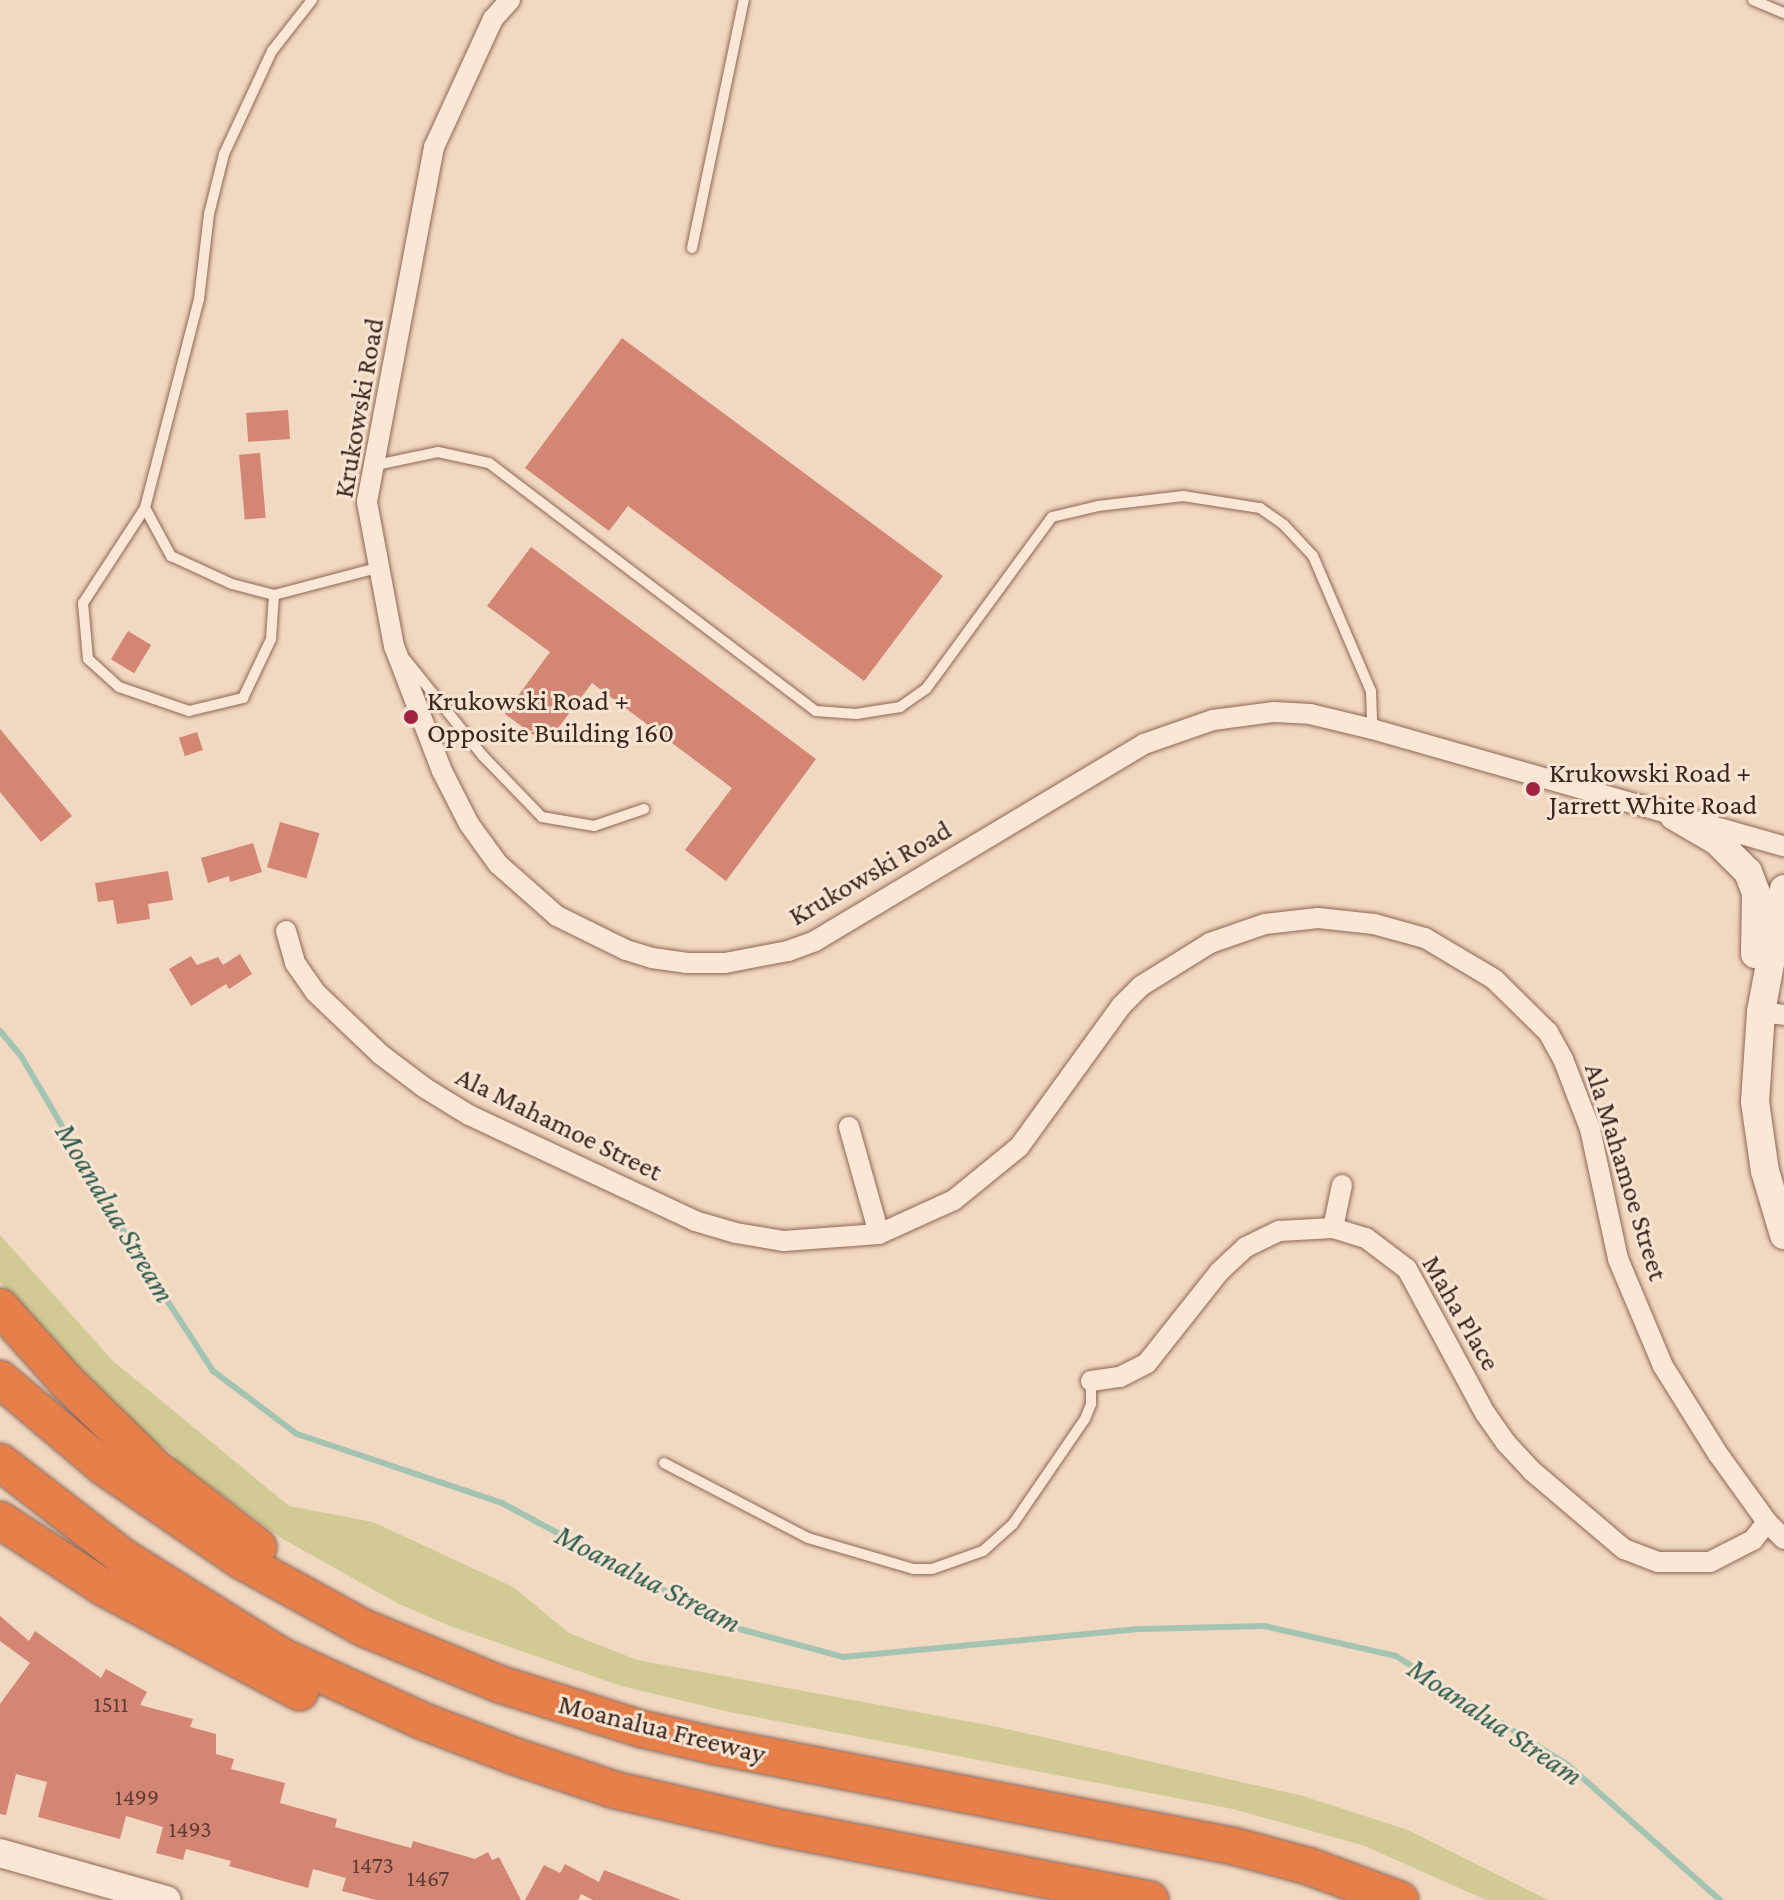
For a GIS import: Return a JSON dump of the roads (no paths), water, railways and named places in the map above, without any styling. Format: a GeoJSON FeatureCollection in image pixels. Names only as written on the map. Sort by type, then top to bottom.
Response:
{"type":"FeatureCollection","features":[{"type":"Feature","properties":{"kind":"highway"},"geometry":{"type":"LineString","coordinates":[[0,1307],[67,1382],[155,1468],[364,1628]]}},
{"type":"Feature","properties":{"kind":"highway","name":"Moanalua Freeway"},"geometry":{"type":"LineString","coordinates":[[0,1379],[46,1421],[164,1511],[293,1592],[364,1628],[499,1684],[642,1729],[1233,1846],[1308,1866],[1400,1900]]}},
{"type":"Feature","properties":{"kind":"highway"},"geometry":{"type":"LineString","coordinates":[[0,1462],[123,1557],[281,1656],[420,1720],[615,1790]]}},
{"type":"Feature","properties":{"kind":"highway"},"geometry":{"type":"LineString","coordinates":[[0,1520],[103,1587],[173,1627],[372,1726],[615,1790],[781,1828],[1150,1900]]}},
{"type":"Feature","properties":{"kind":"street","name":"Krukowski Road"},"geometry":{"type":"LineString","coordinates":[[510,0],[493,19],[434,147],[367,502],[394,646],[455,799],[498,864],[534,900],[578,928],[626,950],[686,963],[758,960],[815,941],[1108,764],[1180,728],[1243,714],[1274,712],[1310,714],[1372,729],[1784,846]]}},
{"type":"Feature","properties":{"kind":"street"},"geometry":{"type":"LineString","coordinates":[[1674,816],[1717,841],[1748,872],[1756,893],[1755,954],[1769,1010]]}},
{"type":"Feature","properties":{"kind":"street"},"geometry":{"type":"LineString","coordinates":[[1769,1010],[1784,889]]}},
{"type":"Feature","properties":{"kind":"street","name":"Ala Mahamoe Street"},"geometry":{"type":"LineString","coordinates":[[286,931],[295,963],[315,992],[405,1075],[469,1115],[712,1227],[784,1241],[879,1234],[954,1200],[998,1167],[1038,1124],[1121,1006],[1164,969],[1210,943],[1265,924],[1318,918],[1374,924],[1425,938],[1472,963],[1494,979],[1548,1032],[1563,1059],[1590,1129],[1618,1259],[1663,1366],[1698,1425],[1767,1522],[1784,1539]]}},
{"type":"Feature","properties":{"kind":"street"},"geometry":{"type":"LineString","coordinates":[[1784,956],[1756,1068],[1758,1138],[1784,1235]]}},
{"type":"Feature","properties":{"kind":"street"},"geometry":{"type":"LineString","coordinates":[[849,1127],[879,1234]]}},
{"type":"Feature","properties":{"kind":"street"},"geometry":{"type":"LineString","coordinates":[[1333,1228],[1342,1185]]}},
{"type":"Feature","properties":{"kind":"street","name":"Maha Place"},"geometry":{"type":"LineString","coordinates":[[1091,1381],[1120,1377],[1147,1363],[1219,1272],[1246,1247],[1279,1231],[1315,1226],[1333,1228],[1366,1238],[1407,1269],[1485,1413],[1506,1443],[1532,1471],[1624,1549],[1658,1562],[1710,1562],[1753,1540],[1767,1522]]}},
{"type":"Feature","properties":{"kind":"street"},"geometry":{"type":"LineString","coordinates":[[0,1853],[166,1900]]}},
{"type":"Feature","properties":{"kind":"lane"},"geometry":{"type":"LineString","coordinates":[[274,595],[271,639],[243,698],[189,711],[119,687],[88,659],[83,603],[145,508],[199,299],[209,214],[224,154],[272,51],[312,0]]}},
{"type":"Feature","properties":{"kind":"lane"},"geometry":{"type":"LineString","coordinates":[[692,248],[744,0]]}},
{"type":"Feature","properties":{"kind":"lane"},"geometry":{"type":"LineString","coordinates":[[1753,0],[1784,13]]}},
{"type":"Feature","properties":{"kind":"lane"},"geometry":{"type":"LineString","coordinates":[[376,465],[438,452],[489,463],[816,711],[856,714],[900,707],[926,689],[1052,517],[1098,506],[1183,496],[1260,508],[1284,525],[1313,556],[1371,691],[1372,729]]}},
{"type":"Feature","properties":{"kind":"lane"},"geometry":{"type":"LineString","coordinates":[[145,508],[171,556],[232,584],[274,595],[377,568]]}},
{"type":"Feature","properties":{"kind":"lane"},"geometry":{"type":"LineString","coordinates":[[394,646],[483,756],[542,817],[594,826],[644,809]]}},
{"type":"Feature","properties":{"kind":"lane"},"geometry":{"type":"LineString","coordinates":[[664,1463],[808,1538],[913,1569],[932,1569],[983,1551],[1013,1524],[1085,1419],[1091,1404],[1091,1381]]}},
{"type":"Feature","properties":{"kind":"waterway","name":"Moanalua Stream"},"geometry":{"type":"LineString","coordinates":[[0,1031],[21,1056],[137,1254],[213,1371],[297,1434],[502,1503],[732,1627],[843,1657],[1141,1629],[1264,1626],[1396,1656],[1568,1765],[1720,1900]]}},
{"type":"Feature","properties":{"kind":"place","name":"Krukowski Road + Opposite Building 160"},"geometry":{"type":"Point","coordinates":[411,717]}},
{"type":"Feature","properties":{"kind":"place","name":"Krukowski Road + Jarrett White Road"},"geometry":{"type":"Point","coordinates":[1533,789]}}]}
